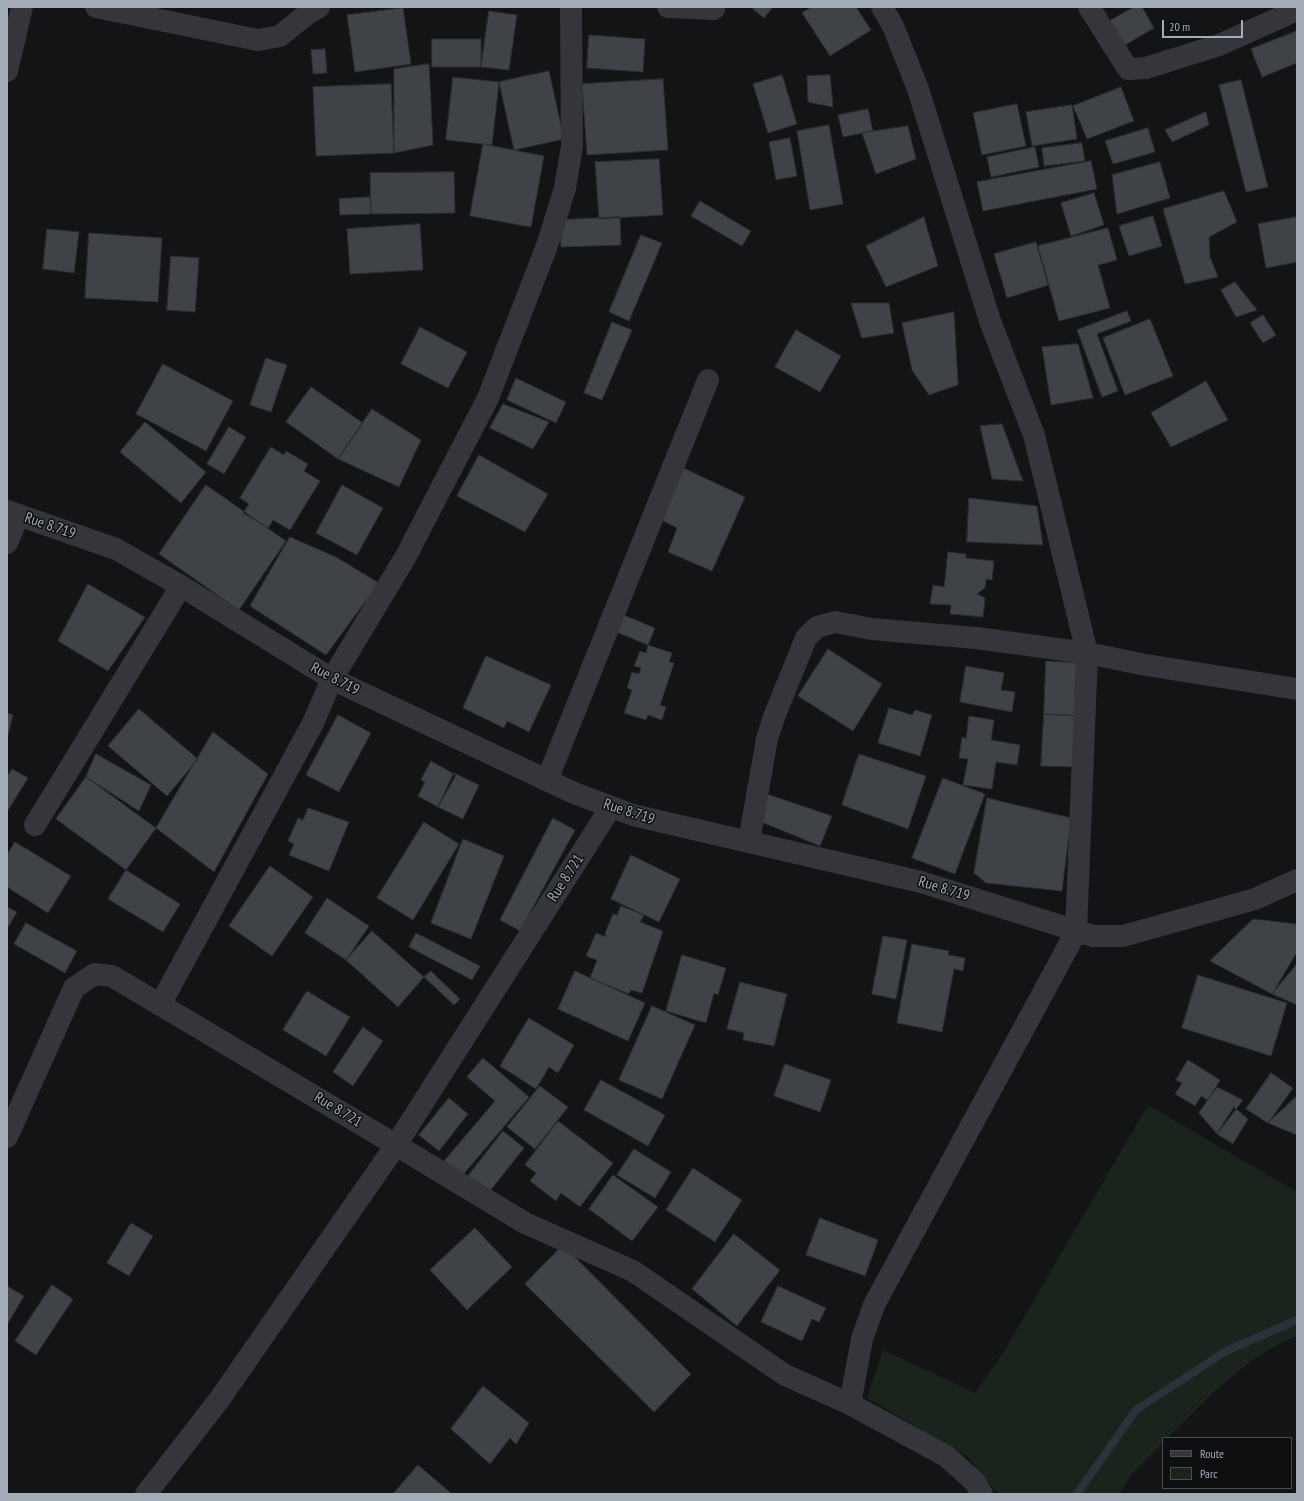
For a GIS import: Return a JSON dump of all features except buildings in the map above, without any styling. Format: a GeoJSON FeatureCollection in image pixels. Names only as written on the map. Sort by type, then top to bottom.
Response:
{"type":"FeatureCollection","features":[{"type":"Feature","properties":{"kind":"street"},"geometry":{"type":"LineString","coordinates":[[96,7],[258,40],[280,36],[307,14],[319,7]]}},
{"type":"Feature","properties":{"kind":"street"},"geometry":{"type":"LineString","coordinates":[[160,1005],[313,723],[332,679],[406,556],[488,398],[548,244],[565,188],[572,146],[570,7]]}},
{"type":"Feature","properties":{"kind":"street"},"geometry":{"type":"LineString","coordinates":[[668,7],[714,9]]}},
{"type":"Feature","properties":{"kind":"street"},"geometry":{"type":"LineString","coordinates":[[850,1404],[862,1339],[874,1305],[1076,932],[1087,653],[1034,435],[990,321],[918,89],[893,26],[882,7]]}},
{"type":"Feature","properties":{"kind":"street"},"geometry":{"type":"LineString","coordinates":[[1089,7],[1128,69],[1146,68],[1219,45],[1297,10]]}},
{"type":"Feature","properties":{"kind":"street"},"geometry":{"type":"LineString","coordinates":[[7,71],[16,11]]}},
{"type":"Feature","properties":{"kind":"street"},"geometry":{"type":"LineString","coordinates":[[547,780],[708,380]]}},
{"type":"Feature","properties":{"kind":"street"},"geometry":{"type":"LineString","coordinates":[[7,543],[13,513]]}},
{"type":"Feature","properties":{"kind":"street","name":"Rue 8.719"},"geometry":{"type":"LineString","coordinates":[[13,513],[116,549],[181,586],[332,679],[547,780],[612,808],[640,817],[921,882],[1076,932],[1093,936],[1123,936],[1255,899],[1297,880]]}},
{"type":"Feature","properties":{"kind":"street"},"geometry":{"type":"LineString","coordinates":[[35,825],[181,586]]}},
{"type":"Feature","properties":{"kind":"street"},"geometry":{"type":"LineString","coordinates":[[749,841],[767,739],[774,717],[806,638],[817,627],[835,622],[872,629],[976,638],[1087,653],[1146,665],[1297,690]]}},
{"type":"Feature","properties":{"kind":"street","name":"Rue 8.721"},"geometry":{"type":"LineString","coordinates":[[7,1137],[74,988],[95,974],[112,976],[396,1145],[612,808]]}},
{"type":"Feature","properties":{"kind":"street"},"geometry":{"type":"LineString","coordinates":[[146,1494],[219,1400],[396,1145],[525,1223],[633,1271],[785,1375],[850,1404],[946,1456],[975,1482],[982,1494]]}},
{"type":"Feature","properties":{"kind":"green space"},"geometry":{"type":"Polygon","coordinates":[[[1148,1105],[1297,1192],[1297,1336],[1279,1344],[1244,1367],[1212,1394],[1169,1437],[1162,1437],[1162,1444],[1132,1474],[1119,1494],[998,1494],[968,1457],[867,1398],[883,1350],[975,1393],[1006,1348],[1148,1105]]]}},
{"type":"Feature","properties":{"kind":"waterway"},"geometry":{"type":"LineString","coordinates":[[1077,1494],[1136,1410],[1226,1351],[1297,1320]]}}]}
